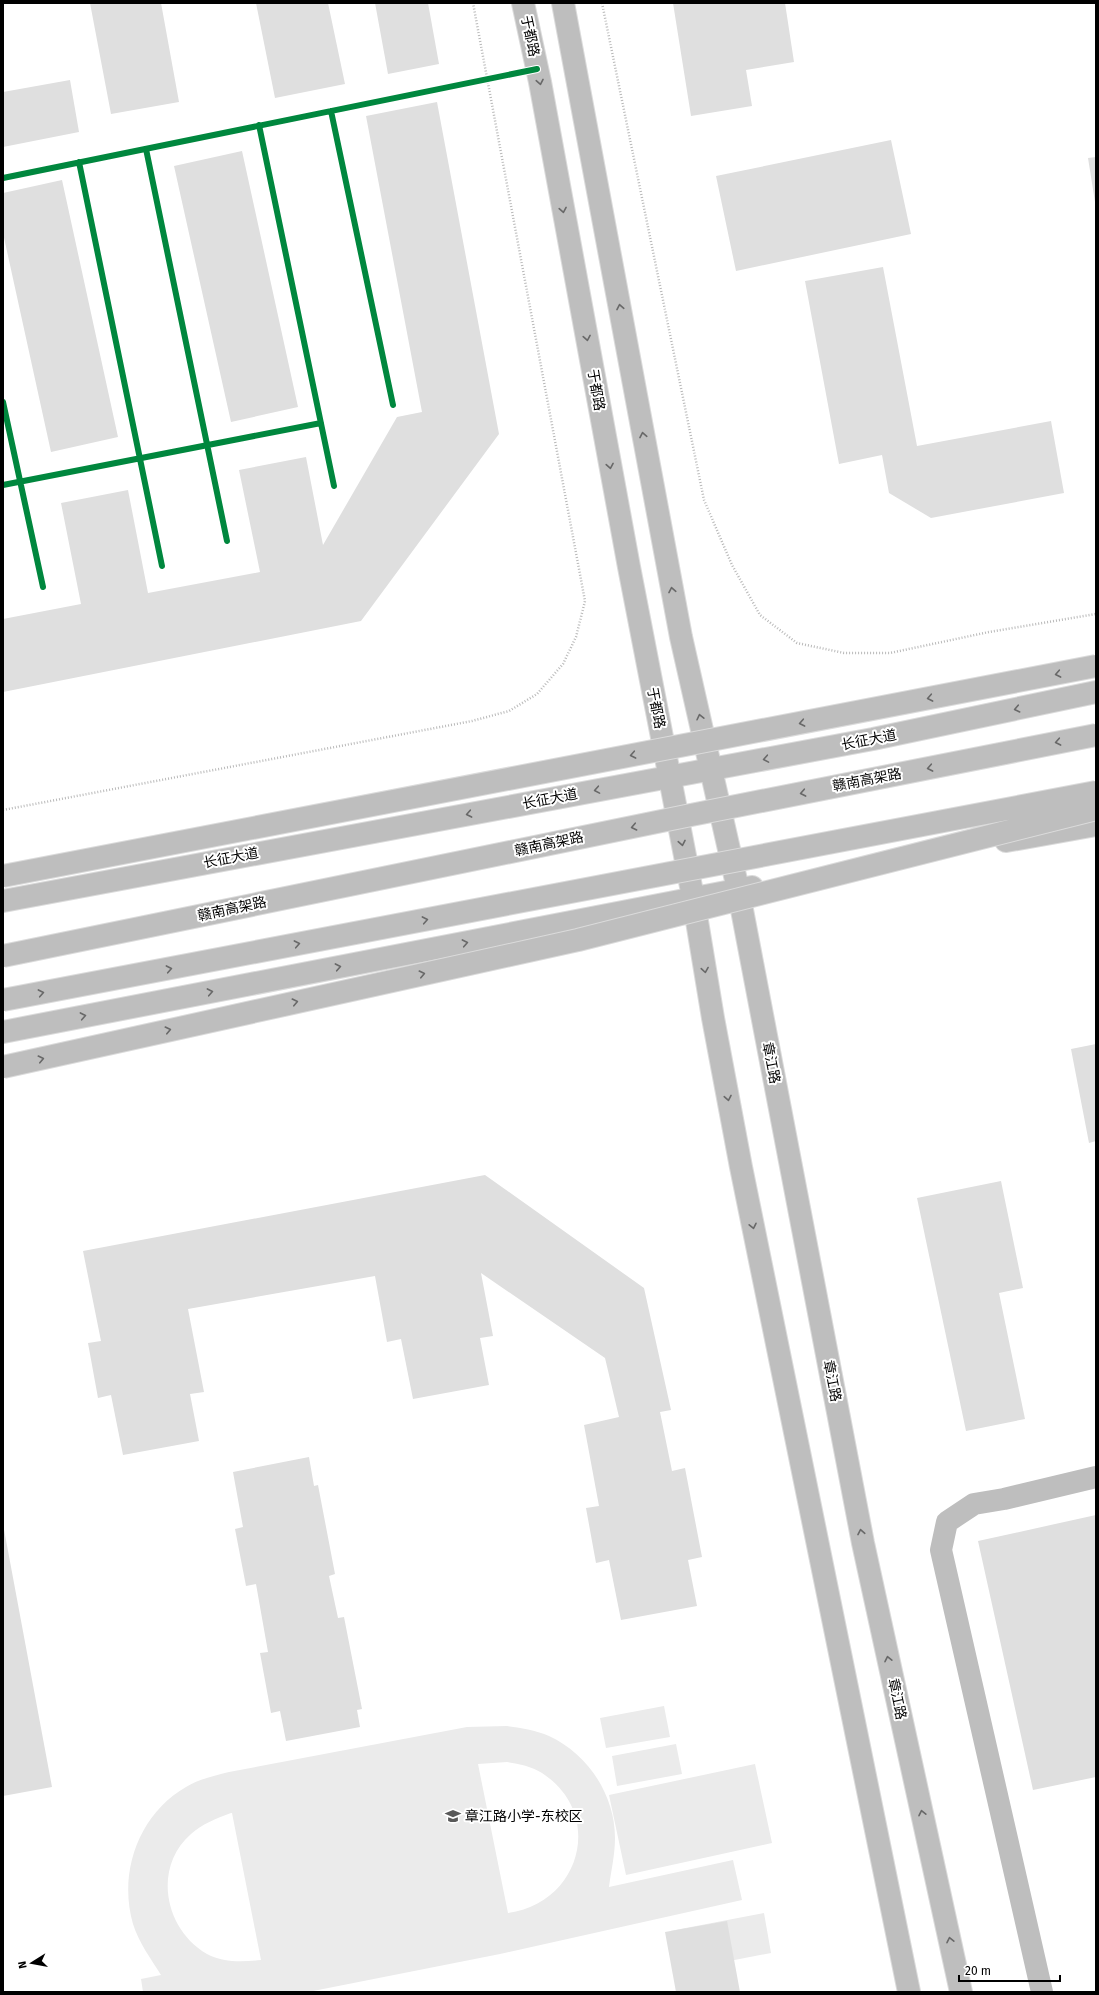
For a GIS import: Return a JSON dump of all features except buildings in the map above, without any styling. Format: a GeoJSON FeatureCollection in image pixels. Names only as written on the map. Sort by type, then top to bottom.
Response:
{"type":"FeatureCollection","features":[{"type":"Feature","properties":{"kind":"main road","name":"于都路"},"geometry":{"type":"LineString","coordinates":[[523,3],[541,90],[669,777]]}},
{"type":"Feature","properties":{"kind":"main road"},"geometry":{"type":"LineString","coordinates":[[563,3],[677,614],[712,768]]}},
{"type":"Feature","properties":{"kind":"main road"},"geometry":{"type":"LineString","coordinates":[[3,876],[1096,666]]}},
{"type":"Feature","properties":{"kind":"main road","name":"长征大道"},"geometry":{"type":"LineString","coordinates":[[3,900],[873,739],[1096,692]]}},
{"type":"Feature","properties":{"kind":"main road","name":"赣南高架路"},"geometry":{"type":"LineString","coordinates":[[3,956],[691,815],[1096,735]]}},
{"type":"Feature","properties":{"kind":"main road","name":"章江路"},"geometry":{"type":"LineString","coordinates":[[712,768],[738,889],[863,1543],[961,1992]]}},
{"type":"Feature","properties":{"kind":"main road"},"geometry":{"type":"LineString","coordinates":[[669,777],[693,897],[713,1018],[741,1167],[909,1992]]}},
{"type":"Feature","properties":{"kind":"main road"},"geometry":{"type":"LineString","coordinates":[[3,1000],[1096,792]]}},
{"type":"Feature","properties":{"kind":"main road"},"geometry":{"type":"LineString","coordinates":[[3,1067],[578,940],[1096,810]]}},
{"type":"Feature","properties":{"kind":"main road"},"geometry":{"type":"LineString","coordinates":[[3,1032],[693,897],[1096,825]]}},
{"type":"Feature","properties":{"kind":"main road"},"geometry":{"type":"LineString","coordinates":[[1042,1992],[941,1550],[947,1522],[974,1504],[1004,1499],[1096,1477]]}},
{"type":"Feature","properties":{"kind":"path"},"geometry":{"type":"LineString","coordinates":[[3,810],[472,721],[509,711],[537,694],[562,664],[576,637],[585,601],[473,3]]}},
{"type":"Feature","properties":{"kind":"path"},"geometry":{"type":"LineString","coordinates":[[602,3],[704,500],[732,565],[760,615],[797,643],[844,653],[890,653],[989,632],[1096,614]]}},
{"type":"Feature","properties":{"kind":"shaded area"},"geometry":{"type":"Polygon","coordinates":[[[664,1706],[670,1737],[606,1748],[600,1718],[664,1706]]]}},
{"type":"Feature","properties":{"kind":"shaded area"},"geometry":{"type":"Polygon","coordinates":[[[507,1726],[539,1732],[563,1744],[576,1753],[587,1765],[597,1778],[604,1792],[610,1806],[614,1822],[614,1857],[609,1887],[733,1860],[742,1900],[500,1954],[308,1992],[143,1992],[141,1979],[161,1975],[149,1957],[133,1924],[129,1904],[128,1884],[136,1846],[156,1812],[170,1799],[186,1787],[196,1782],[229,1772],[467,1727],[507,1726]],[[507,1762],[478,1764],[508,1913],[533,1906],[553,1893],[567,1875],[576,1855],[578,1833],[574,1811],[562,1790],[542,1773],[525,1766],[507,1762]],[[232,1813],[200,1827],[191,1834],[179,1848],[171,1864],[168,1881],[169,1898],[173,1914],[181,1930],[193,1943],[207,1954],[227,1960],[261,1960],[232,1813]]]}},
{"type":"Feature","properties":{"kind":"shaded area"},"geometry":{"type":"Polygon","coordinates":[[[676,1744],[682,1774],[617,1786],[612,1756],[676,1744]]]}},
{"type":"Feature","properties":{"kind":"shaded area"},"geometry":{"type":"Polygon","coordinates":[[[755,1764],[772,1843],[626,1875],[609,1795],[755,1764]]]}},
{"type":"Feature","properties":{"kind":"shaded area"},"geometry":{"type":"Polygon","coordinates":[[[764,1913],[771,1953],[678,1971],[670,1931],[764,1913]]]}},
{"type":"Feature","properties":{"kind":"cycle path"},"geometry":{"type":"LineString","coordinates":[[3,178],[537,69]]}},
{"type":"Feature","properties":{"kind":"cycle path"},"geometry":{"type":"LineString","coordinates":[[331,111],[393,405]]}},
{"type":"Feature","properties":{"kind":"cycle path"},"geometry":{"type":"LineString","coordinates":[[259,125],[334,486]]}},
{"type":"Feature","properties":{"kind":"cycle path"},"geometry":{"type":"LineString","coordinates":[[146,149],[227,541]]}},
{"type":"Feature","properties":{"kind":"cycle path"},"geometry":{"type":"LineString","coordinates":[[79,162],[162,566]]}},
{"type":"Feature","properties":{"kind":"cycle path"},"geometry":{"type":"LineString","coordinates":[[3,402],[43,587]]}},
{"type":"Feature","properties":{"kind":"cycle path"},"geometry":{"type":"LineString","coordinates":[[3,485],[321,423]]}},
{"type":"Feature","properties":{"kind":"place","name":"章江路小学-东校区"},"geometry":{"type":"Point","coordinates":[453,1816]}}]}
